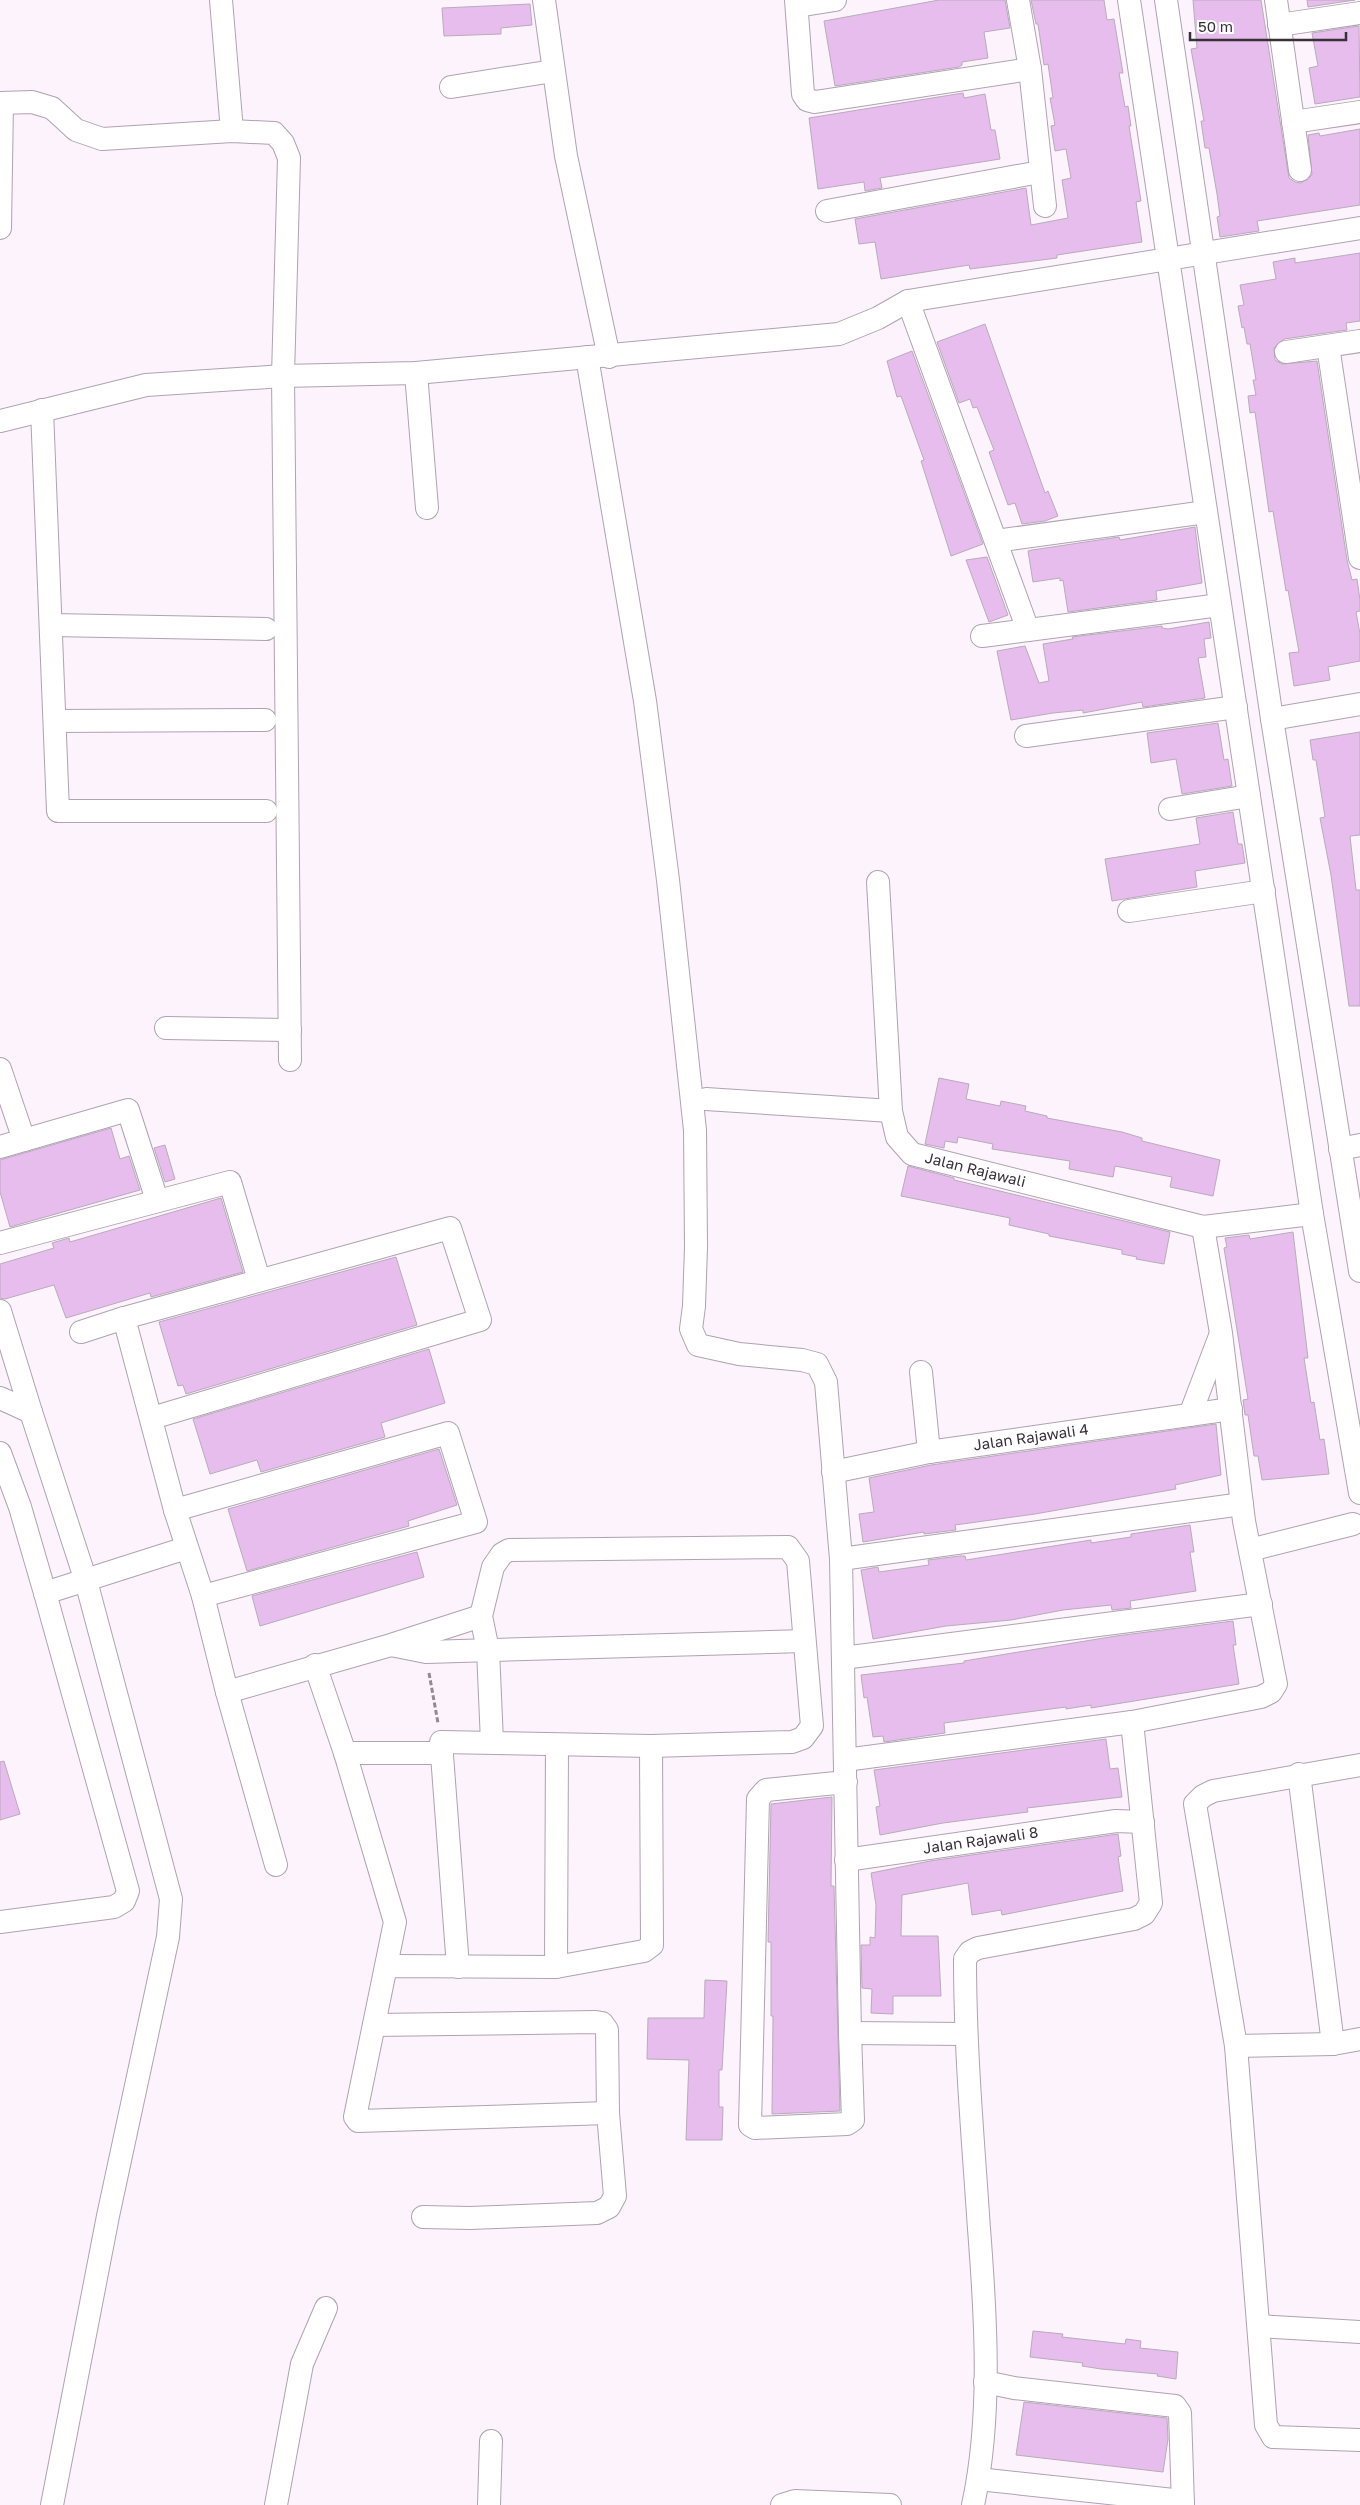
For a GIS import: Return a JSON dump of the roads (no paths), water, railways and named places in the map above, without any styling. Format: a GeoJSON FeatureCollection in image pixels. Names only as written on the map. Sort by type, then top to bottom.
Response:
{"type":"FeatureCollection","features":[{"type":"Feature","properties":{"kind":"street"},"geometry":{"type":"LineString","coordinates":[[221,0],[232,131]]}},
{"type":"Feature","properties":{"kind":"street"},"geometry":{"type":"LineString","coordinates":[[544,0],[566,156],[598,357],[668,880],[695,1130],[696,1267],[691,1329],[698,1345],[739,1354],[802,1360],[817,1364],[826,1382],[841,1559],[845,1771],[846,1860],[853,2120],[851,2124],[752,2127],[750,2125],[758,1799],[766,1790],[845,1771],[1132,1722],[1261,1697],[1271,1692],[1276,1684],[1242,1504],[1221,1333],[1204,1227]]}},
{"type":"Feature","properties":{"kind":"street"},"geometry":{"type":"LineString","coordinates":[[835,0],[796,3],[803,94],[807,100],[815,102],[1030,69]]}},
{"type":"Feature","properties":{"kind":"street"},"geometry":{"type":"LineString","coordinates":[[1018,0],[1030,69],[1045,206]]}},
{"type":"Feature","properties":{"kind":"street"},"geometry":{"type":"LineString","coordinates":[[1128,0],[1312,1214],[1360,1493]]}},
{"type":"Feature","properties":{"kind":"street"},"geometry":{"type":"LineString","coordinates":[[1166,0],[1272,719],[1350,1147],[1360,1271]]}},
{"type":"Feature","properties":{"kind":"street"},"geometry":{"type":"LineString","coordinates":[[1276,0],[1300,170]]}},
{"type":"Feature","properties":{"kind":"street"},"geometry":{"type":"LineString","coordinates":[[1279,25],[1360,13]]}},
{"type":"Feature","properties":{"kind":"street"},"geometry":{"type":"LineString","coordinates":[[451,86],[554,71]]}},
{"type":"Feature","properties":{"kind":"street"},"geometry":{"type":"LineString","coordinates":[[0,228],[1,103],[32,102],[52,108],[76,130],[102,139],[232,131],[274,134],[283,143],[289,158],[283,376],[290,1060]]}},
{"type":"Feature","properties":{"kind":"street"},"geometry":{"type":"LineString","coordinates":[[1293,122],[1360,112]]}},
{"type":"Feature","properties":{"kind":"street"},"geometry":{"type":"LineString","coordinates":[[827,212],[1040,172]]}},
{"type":"Feature","properties":{"kind":"street"},"geometry":{"type":"LineString","coordinates":[[0,420],[146,385],[283,376],[416,373],[839,334],[878,318],[908,301],[1360,228]]}},
{"type":"Feature","properties":{"kind":"street"},"geometry":{"type":"LineString","coordinates":[[908,301],[1028,630]]}},
{"type":"Feature","properties":{"kind":"street"},"geometry":{"type":"LineString","coordinates":[[1286,352],[1360,341]]}},
{"type":"Feature","properties":{"kind":"street"},"geometry":{"type":"LineString","coordinates":[[1328,346],[1351,435],[1359,545]]}},
{"type":"Feature","properties":{"kind":"street"},"geometry":{"type":"LineString","coordinates":[[416,373],[427,508]]}},
{"type":"Feature","properties":{"kind":"street"},"geometry":{"type":"LineString","coordinates":[[42,410],[58,811],[266,811]]}},
{"type":"Feature","properties":{"kind":"street"},"geometry":{"type":"LineString","coordinates":[[996,540],[1206,512]]}},
{"type":"Feature","properties":{"kind":"street"},"geometry":{"type":"LineString","coordinates":[[982,636],[1220,605]]}},
{"type":"Feature","properties":{"kind":"street"},"geometry":{"type":"LineString","coordinates":[[51,625],[266,629]]}},
{"type":"Feature","properties":{"kind":"street"},"geometry":{"type":"LineString","coordinates":[[1272,719],[1360,704]]}},
{"type":"Feature","properties":{"kind":"street"},"geometry":{"type":"LineString","coordinates":[[1026,736],[1236,707]]}},
{"type":"Feature","properties":{"kind":"street"},"geometry":{"type":"LineString","coordinates":[[55,721],[265,720]]}},
{"type":"Feature","properties":{"kind":"street"},"geometry":{"type":"LineString","coordinates":[[1170,809],[1249,796]]}},
{"type":"Feature","properties":{"kind":"street","name":"Jalan Rajawali"},"geometry":{"type":"LineString","coordinates":[[878,882],[891,1111],[897,1137],[912,1154],[1204,1227],[1312,1214]]}},
{"type":"Feature","properties":{"kind":"street"},"geometry":{"type":"LineString","coordinates":[[1129,911],[1264,891]]}},
{"type":"Feature","properties":{"kind":"street"},"geometry":{"type":"LineString","coordinates":[[166,1028],[290,1030]]}},
{"type":"Feature","properties":{"kind":"street"},"geometry":{"type":"LineString","coordinates":[[0,1069],[24,1140]]}},
{"type":"Feature","properties":{"kind":"street"},"geometry":{"type":"LineString","coordinates":[[706,1100],[891,1111]]}},
{"type":"Feature","properties":{"kind":"street"},"geometry":{"type":"LineString","coordinates":[[0,1147],[128,1110],[158,1200]]}},
{"type":"Feature","properties":{"kind":"street"},"geometry":{"type":"LineString","coordinates":[[0,1243],[230,1182],[259,1280]]}},
{"type":"Feature","properties":{"kind":"street"},"geometry":{"type":"LineString","coordinates":[[81,1332],[124,1318],[450,1228],[480,1320],[152,1418]]}},
{"type":"Feature","properties":{"kind":"street"},"geometry":{"type":"LineString","coordinates":[[0,1311],[8,1364],[31,1412],[82,1582],[171,1899],[168,1937],[108,2215],[52,2505]]}},
{"type":"Feature","properties":{"kind":"street"},"geometry":{"type":"LineString","coordinates":[[124,1318],[175,1510],[203,1596],[227,1692],[276,1864]]}},
{"type":"Feature","properties":{"kind":"street"},"geometry":{"type":"LineString","coordinates":[[1190,1415],[1221,1333]]}},
{"type":"Feature","properties":{"kind":"street"},"geometry":{"type":"LineString","coordinates":[[921,1372],[929,1452]]}},
{"type":"Feature","properties":{"kind":"street"},"geometry":{"type":"LineString","coordinates":[[0,1398],[31,1412]]}},
{"type":"Feature","properties":{"kind":"street","name":"Jalan Rajawali 4"},"geometry":{"type":"LineString","coordinates":[[833,1472],[929,1452],[1231,1409]]}},
{"type":"Feature","properties":{"kind":"street"},"geometry":{"type":"LineString","coordinates":[[175,1510],[448,1434],[476,1522],[203,1596]]}},
{"type":"Feature","properties":{"kind":"street"},"geometry":{"type":"LineString","coordinates":[[0,1453],[50,1591],[128,1892],[124,1901],[114,1907],[0,1922]]}},
{"type":"Feature","properties":{"kind":"street"},"geometry":{"type":"LineString","coordinates":[[1250,1550],[1357,1531],[1354,1511],[1360,1502]]}},
{"type":"Feature","properties":{"kind":"street"},"geometry":{"type":"LineString","coordinates":[[841,1559],[1242,1504]]}},
{"type":"Feature","properties":{"kind":"street"},"geometry":{"type":"LineString","coordinates":[[345,1753],[441,1748],[492,1742],[651,1746],[792,1742],[803,1738],[812,1726],[798,1560],[788,1547],[508,1550],[502,1554],[493,1567],[481,1616],[488,1650],[492,1742]]}},
{"type":"Feature","properties":{"kind":"street"},"geometry":{"type":"LineString","coordinates":[[50,1591],[186,1548]]}},
{"type":"Feature","properties":{"kind":"street"},"geometry":{"type":"LineString","coordinates":[[843,1658],[1261,1604]]}},
{"type":"Feature","properties":{"kind":"street"},"geometry":{"type":"LineString","coordinates":[[227,1692],[315,1665],[391,1645],[481,1616]]}},
{"type":"Feature","properties":{"kind":"street"},"geometry":{"type":"LineString","coordinates":[[391,1645],[426,1652],[804,1641]]}},
{"type":"Feature","properties":{"kind":"street"},"geometry":{"type":"LineString","coordinates":[[315,1665],[345,1753],[395,1922],[387,1969],[354,2112],[358,2121],[608,2113]]}},
{"type":"Feature","properties":{"kind":"street"},"geometry":{"type":"LineString","coordinates":[[973,2505],[978,2479],[985,2382],[986,2320],[965,2034],[965,1959],[970,1952],[978,1948],[1134,1920],[1144,1914],[1150,1903],[1132,1722]]}},
{"type":"Feature","properties":{"kind":"street"},"geometry":{"type":"LineString","coordinates":[[556,1967],[557,1745]]}},
{"type":"Feature","properties":{"kind":"street"},"geometry":{"type":"LineString","coordinates":[[387,1969],[394,1966],[556,1967],[644,1951],[652,1946],[651,1746]]}},
{"type":"Feature","properties":{"kind":"street"},"geometry":{"type":"LineString","coordinates":[[441,1748],[458,1967]]}},
{"type":"Feature","properties":{"kind":"street"},"geometry":{"type":"LineString","coordinates":[[1360,1764],[1213,1791],[1203,1796],[1195,1804],[1236,2046],[1266,2425],[1273,2438],[1360,2440]]}},
{"type":"Feature","properties":{"kind":"street"},"geometry":{"type":"LineString","coordinates":[[1299,1774],[1332,2044]]}},
{"type":"Feature","properties":{"kind":"street","name":"Jalan Rajawali 8"},"geometry":{"type":"LineString","coordinates":[[846,1860],[1116,1821],[1143,1822]]}},
{"type":"Feature","properties":{"kind":"street"},"geometry":{"type":"LineString","coordinates":[[374,2026],[602,2023],[607,2030],[608,2113],[615,2196],[609,2207],[597,2213],[424,2218]]}},
{"type":"Feature","properties":{"kind":"street"},"geometry":{"type":"LineString","coordinates":[[850,2033],[965,2034]]}},
{"type":"Feature","properties":{"kind":"street"},"geometry":{"type":"LineString","coordinates":[[1236,2046],[1332,2044],[1360,2039]]}},
{"type":"Feature","properties":{"kind":"street"},"geometry":{"type":"LineString","coordinates":[[276,2505],[302,2364],[326,2308]]}},
{"type":"Feature","properties":{"kind":"street"},"geometry":{"type":"LineString","coordinates":[[1259,2326],[1360,2332]]}},
{"type":"Feature","properties":{"kind":"street"},"geometry":{"type":"LineString","coordinates":[[978,2479],[1183,2503],[1180,2413],[1175,2406],[1014,2388],[985,2382]]}},
{"type":"Feature","properties":{"kind":"street"},"geometry":{"type":"LineString","coordinates":[[489,2505],[490,2441]]}},
{"type":"Feature","properties":{"kind":"street"},"geometry":{"type":"LineString","coordinates":[[782,2505],[795,2501],[890,2505]]}}]}
